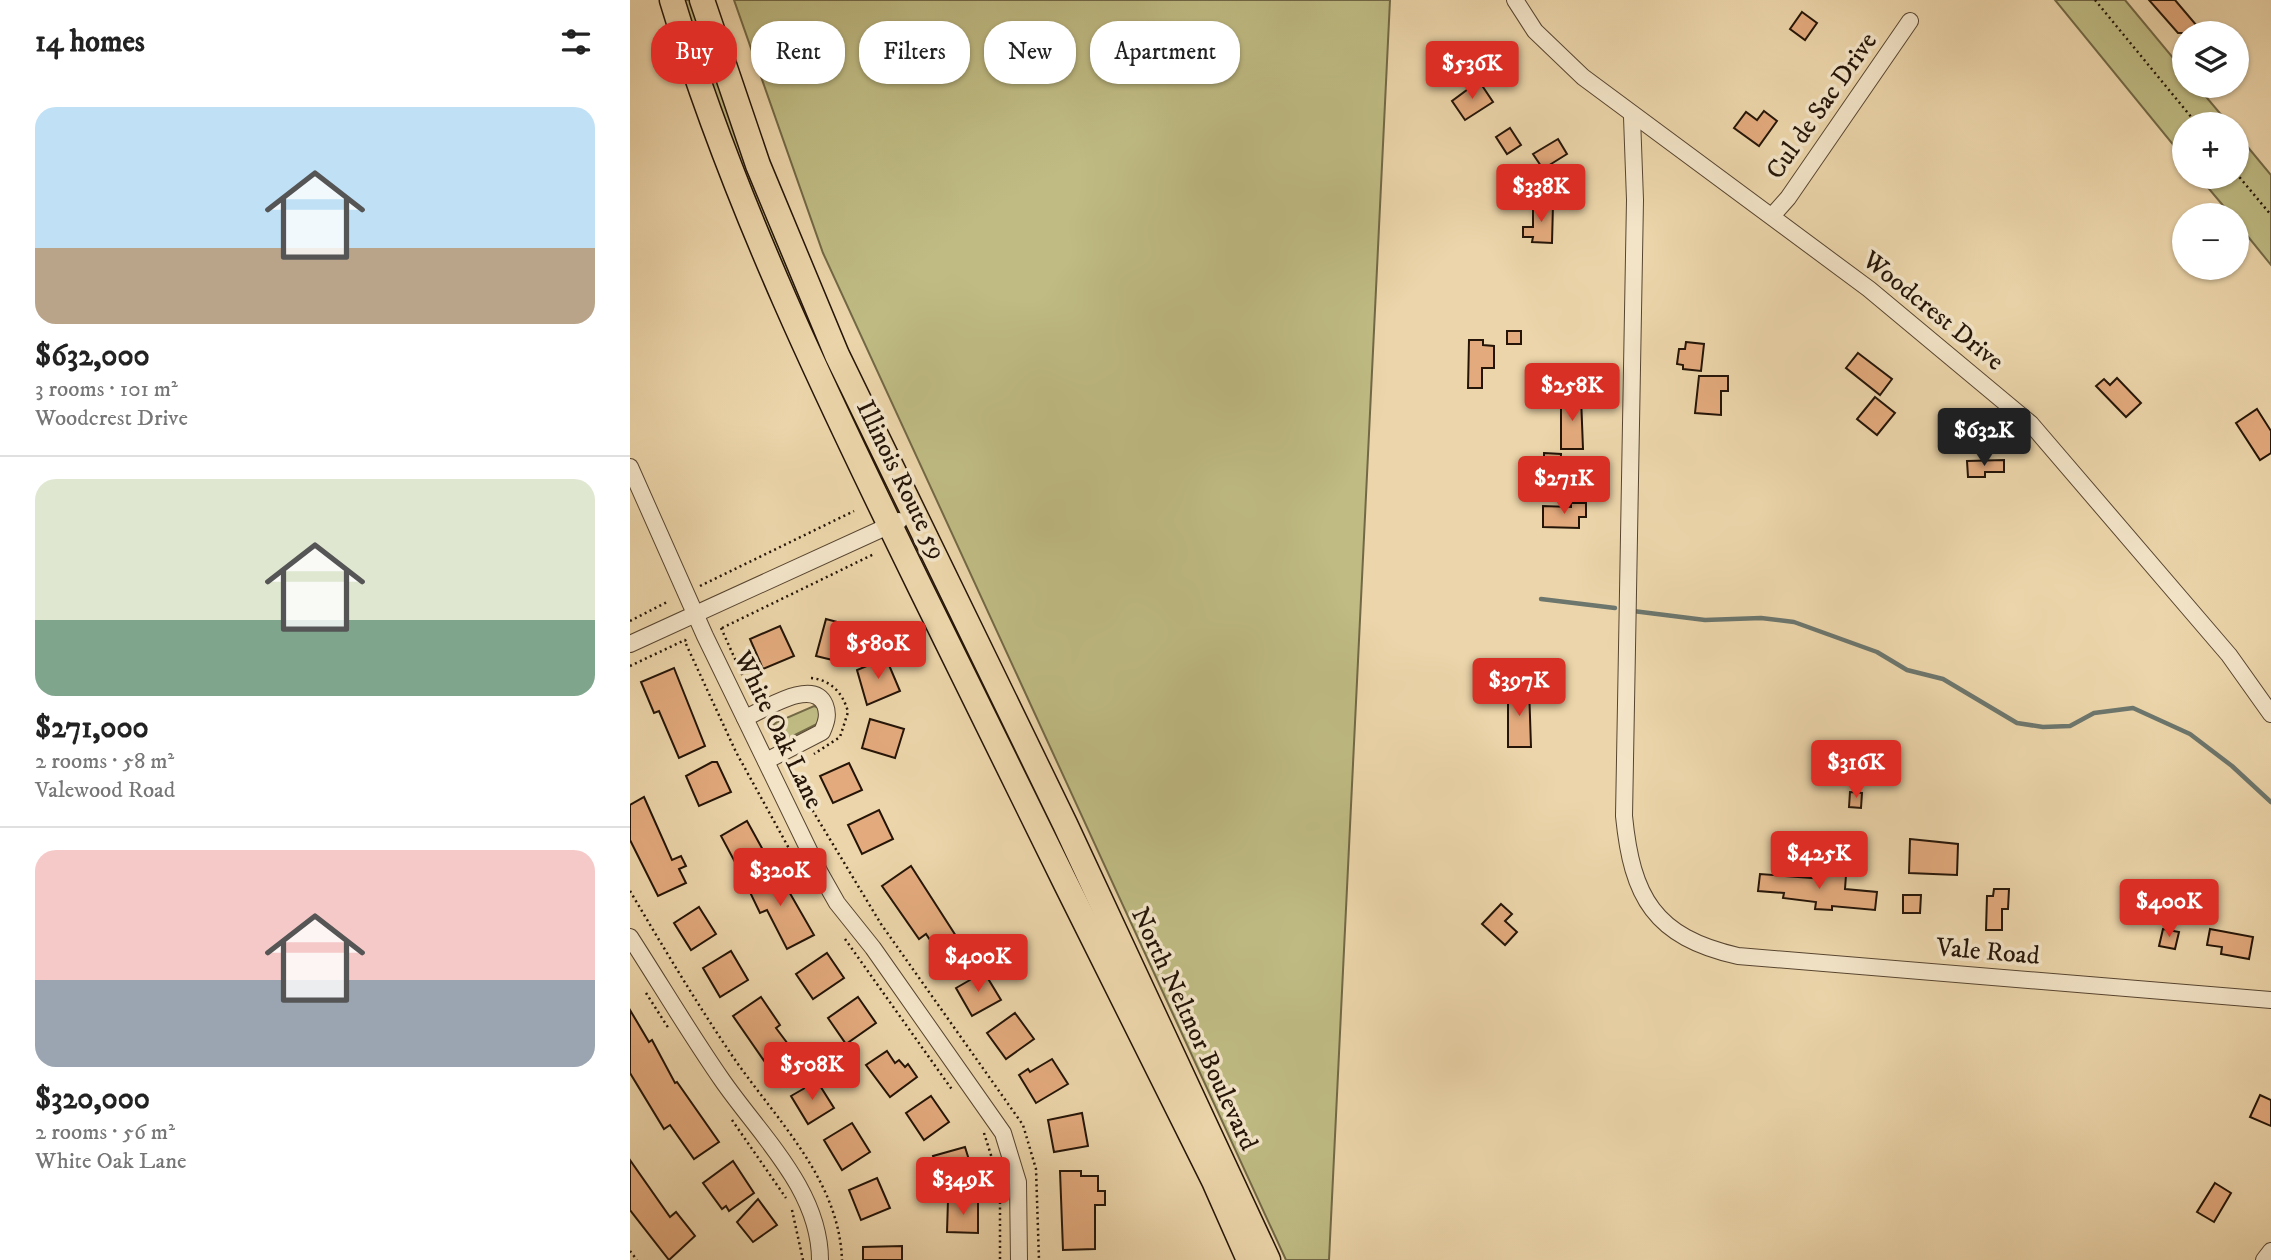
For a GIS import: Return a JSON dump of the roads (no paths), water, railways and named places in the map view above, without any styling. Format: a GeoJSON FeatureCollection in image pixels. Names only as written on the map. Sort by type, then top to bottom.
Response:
{"type":"FeatureCollection","features":[{"type":"Feature","properties":{"kind":"main road","name":"Illinois Route 59"},"geometry":{"type":"LineString","coordinates":[[672,0],[728,164],[775,284],[890,526],[1110,972]]}},
{"type":"Feature","properties":{"kind":"main road","name":"Illinois Route 59"},"geometry":{"type":"LineString","coordinates":[[702,0],[758,165],[799,269],[1065,824]]}},
{"type":"Feature","properties":{"kind":"main road","name":"North Neltnor Boulevard"},"geometry":{"type":"LineString","coordinates":[[1065,824],[1268,1260]]}},
{"type":"Feature","properties":{"kind":"main road","name":"North Neltnor Boulevard"},"geometry":{"type":"LineString","coordinates":[[1110,972],[1214,1181],[1248,1260]]}},
{"type":"Feature","properties":{"kind":"street","name":"Woodcrest Drive"},"geometry":{"type":"LineString","coordinates":[[1515,0],[1535,31],[1555,52],[1632,117],[1772,216],[1906,318],[2031,424],[2229,655],[2271,714]]}},
{"type":"Feature","properties":{"kind":"street","name":"Cul de Sac Drive"},"geometry":{"type":"LineString","coordinates":[[1772,216],[1788,198],[1910,22]]}},
{"type":"Feature","properties":{"kind":"street","name":"Vale Road"},"geometry":{"type":"LineString","coordinates":[[1632,117],[1635,200],[1624,816],[1630,867],[1643,895],[1662,921],[1702,946],[1738,956],[2271,1000]]}},
{"type":"Feature","properties":{"kind":"street","name":"White Oak Lane"},"geometry":{"type":"LineString","coordinates":[[630,467],[695,613],[837,903],[873,948],[1003,1133],[1018,1182],[1018,1260]]}},
{"type":"Feature","properties":{"kind":"street"},"geometry":{"type":"LineString","coordinates":[[630,644],[915,514]]}},
{"type":"Feature","properties":{"kind":"street"},"geometry":{"type":"LineString","coordinates":[[745,718],[796,695],[813,693],[822,699],[827,709],[822,732],[766,761]]}},
{"type":"Feature","properties":{"kind":"street"},"geometry":{"type":"LineString","coordinates":[[630,937],[723,1081],[802,1191],[817,1231],[820,1260]]}},
{"type":"Feature","properties":{"kind":"street"},"geometry":{"type":"LineString","coordinates":[[2264,1260],[2271,1251]]}},
{"type":"Feature","properties":{"kind":"waterway"},"geometry":{"type":"LineString","coordinates":[[1541,599],[1615,608]]}},
{"type":"Feature","properties":{"kind":"waterway"},"geometry":{"type":"LineString","coordinates":[[1633,611],[1705,620],[1761,618],[1794,622],[1877,652],[1907,670],[1943,679],[2017,723],[2043,727],[2070,726],[2094,713],[2133,708],[2190,734],[2232,766],[2271,802]]}}]}
